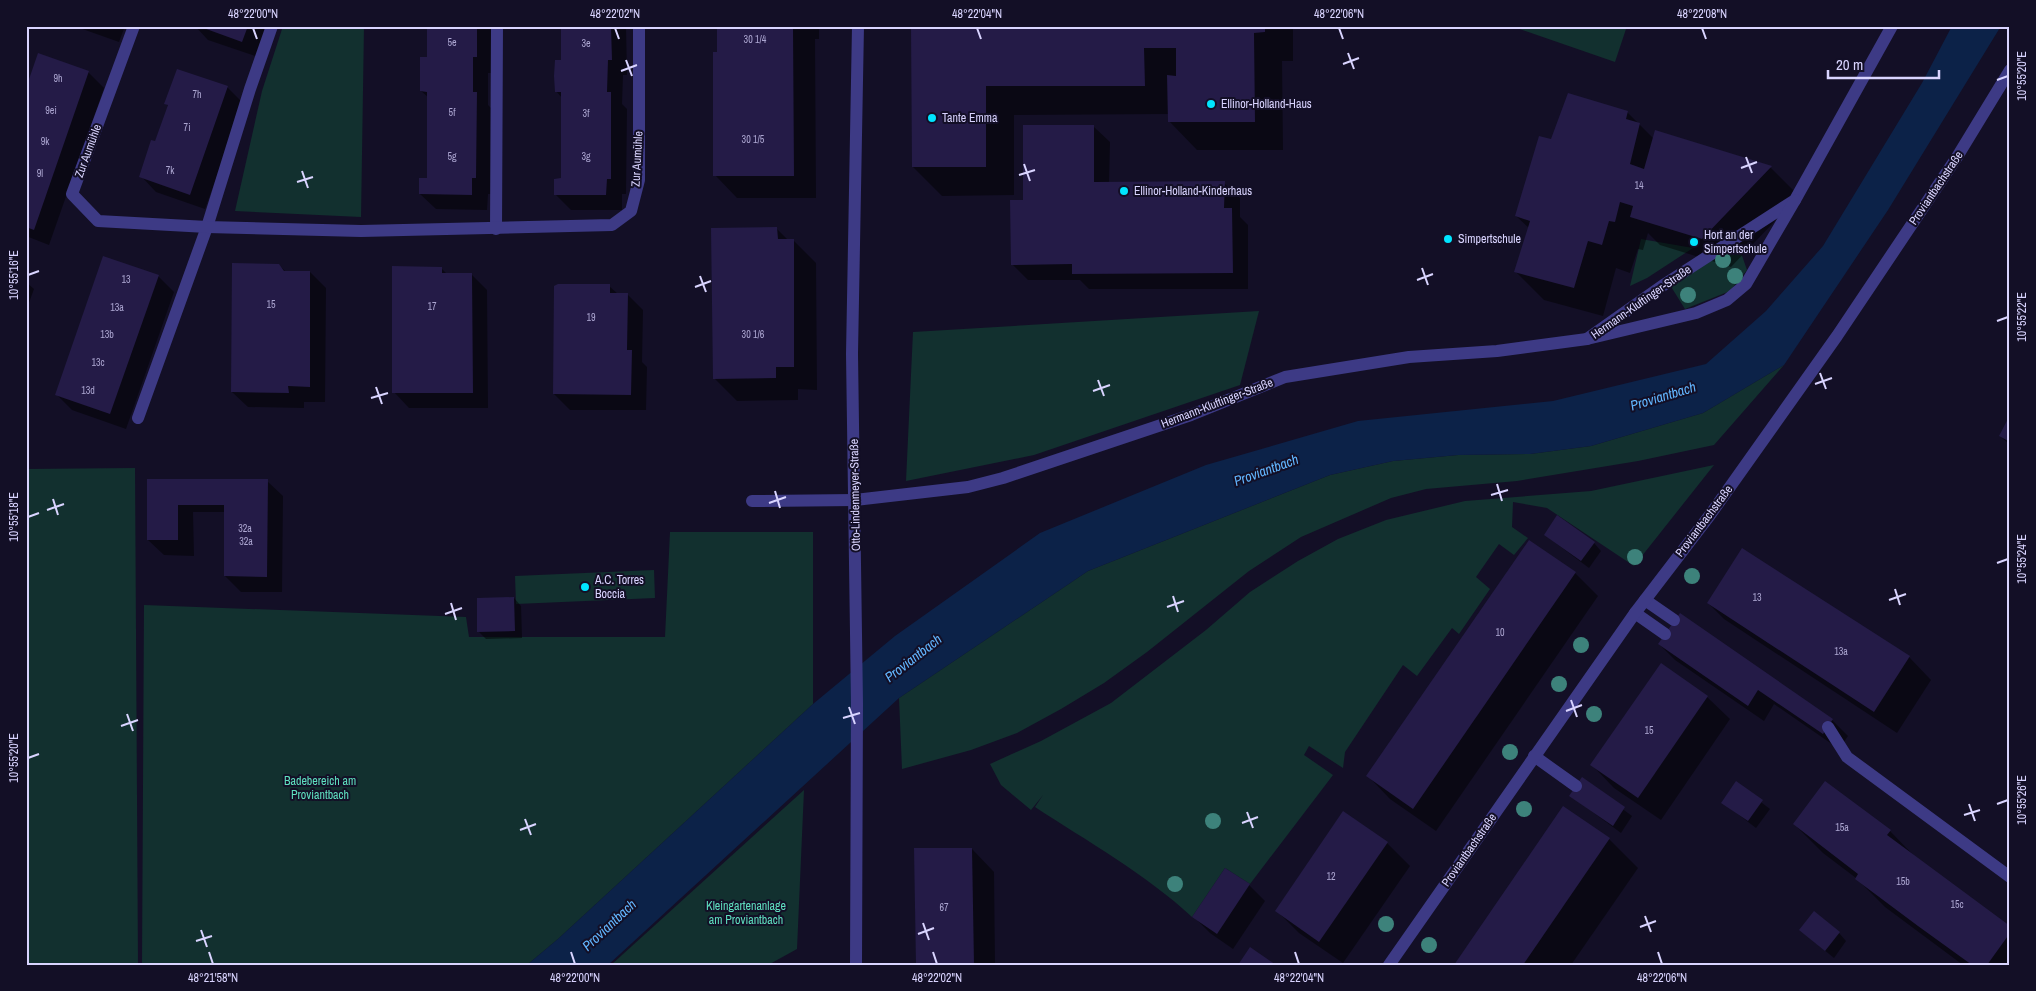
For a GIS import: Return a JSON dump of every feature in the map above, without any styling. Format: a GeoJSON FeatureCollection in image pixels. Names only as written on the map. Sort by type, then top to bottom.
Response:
{"type":"FeatureCollection","features":[{"type":"Feature","properties":{"kind":"street","name":"Zur Aumühle"},"geometry":{"type":"LineString","coordinates":[[134,26],[72,194],[98,221],[207,227],[361,231],[612,225],[632,211],[639,180],[639,26]]}},
{"type":"Feature","properties":{"kind":"street"},"geometry":{"type":"LineString","coordinates":[[138,418],[207,227],[250,89],[272,26]]}},
{"type":"Feature","properties":{"kind":"street"},"geometry":{"type":"LineString","coordinates":[[496,229],[497,26]]}},
{"type":"Feature","properties":{"kind":"street","name":"Otto-Lindenmeyer-Straße"},"geometry":{"type":"LineString","coordinates":[[856,965],[856,578],[852,354],[858,26]]}},
{"type":"Feature","properties":{"kind":"street","name":"Hermann-Kluftinger-Straße"},"geometry":{"type":"LineString","coordinates":[[752,501],[855,500],[968,487],[1003,478],[1192,415],[1286,377],[1409,357],[1497,351],[1586,339],[1681,318],[1727,300],[1746,284],[1796,200],[1892,26]]}},
{"type":"Feature","properties":{"kind":"street","name":"Proviantbachstraße"},"geometry":{"type":"LineString","coordinates":[[1389,965],[1635,613],[1710,515],[1837,336],[1957,157],[2010,70]]}},
{"type":"Feature","properties":{"kind":"street","name":"Hermann-Kluftinger-Straße"},"geometry":{"type":"LineString","coordinates":[[1586,339],[1665,284],[1796,200]]}},
{"type":"Feature","properties":{"kind":"street"},"geometry":{"type":"LineString","coordinates":[[1645,600],[1674,620]]}},
{"type":"Feature","properties":{"kind":"street"},"geometry":{"type":"LineString","coordinates":[[1635,613],[1665,634]]}},
{"type":"Feature","properties":{"kind":"street"},"geometry":{"type":"LineString","coordinates":[[1828,727],[1847,757],[2010,877]]}},
{"type":"Feature","properties":{"kind":"street"},"geometry":{"type":"LineString","coordinates":[[1534,756],[1576,786]]}},
{"type":"Feature","properties":{"kind":"green space"},"geometry":{"type":"Polygon","coordinates":[[[283,26],[364,26],[361,217],[235,211],[262,91],[283,26]]]}},
{"type":"Feature","properties":{"kind":"green space"},"geometry":{"type":"Polygon","coordinates":[[[1511,26],[1627,26],[1615,62],[1511,26]]]}},
{"type":"Feature","properties":{"kind":"green space"},"geometry":{"type":"Polygon","coordinates":[[[1641,239],[1693,248],[1647,278],[1630,286],[1641,239]]]}},
{"type":"Feature","properties":{"kind":"green space"},"geometry":{"type":"Polygon","coordinates":[[[1738,244],[1747,270],[1730,291],[1685,309],[1670,285],[1738,244]]]}},
{"type":"Feature","properties":{"kind":"green space"},"geometry":{"type":"Polygon","coordinates":[[[1259,311],[1240,385],[1034,455],[906,481],[913,332],[1259,311]]]}},
{"type":"Feature","properties":{"kind":"green space"},"geometry":{"type":"Polygon","coordinates":[[[1784,365],[1714,445],[1638,461],[1517,481],[1426,489],[1391,498],[1301,537],[1249,571],[1147,652],[1104,683],[1061,709],[1017,733],[971,750],[902,769],[899,698],[1088,571],[1330,475],[1393,461],[1458,455],[1530,454],[1591,446],[1703,413],[1784,365]]]}},
{"type":"Feature","properties":{"kind":"green space"},"geometry":{"type":"Polygon","coordinates":[[[1714,465],[1634,566],[1547,508],[1513,502],[1512,527],[1528,538],[1514,555],[1499,544],[1476,577],[1490,589],[1459,634],[1452,628],[1417,676],[1403,665],[1345,752],[1343,768],[1309,746],[1304,755],[1333,775],[1250,884],[1225,868],[1192,917],[1156,887],[1035,807],[1043,795],[1031,810],[1001,785],[990,764],[1041,741],[1111,703],[1206,630],[1250,592],[1298,561],[1338,539],[1386,520],[1465,501],[1591,491],[1714,465]]]}},
{"type":"Feature","properties":{"kind":"green space"},"geometry":{"type":"Polygon","coordinates":[[[135,468],[138,965],[26,965],[26,469],[135,468]]]}},
{"type":"Feature","properties":{"kind":"green space","name":"Badebereich am Proviantbach"},"geometry":{"type":"Polygon","coordinates":[[[670,532],[813,532],[813,704],[558,939],[527,965],[142,965],[144,605],[466,617],[469,637],[665,637],[670,532]]]}},
{"type":"Feature","properties":{"kind":"green space","name":"A.C. Torres Boccia"},"geometry":{"type":"Polygon","coordinates":[[[654,570],[655,598],[516,604],[515,576],[654,570]]]}},
{"type":"Feature","properties":{"kind":"green space","name":"Kleingartenanlage am Proviantbach"},"geometry":{"type":"Polygon","coordinates":[[[804,790],[797,949],[768,965],[611,965],[804,790]]]}},
{"type":"Feature","properties":{"kind":"water","name":"Proviantbach"},"geometry":{"type":"Polygon","coordinates":[[[1952,26],[2001,26],[1888,210],[1784,365],[1703,413],[1591,446],[1530,454],[1458,455],[1393,461],[1330,475],[1088,571],[899,698],[608,965],[527,965],[558,939],[813,704],[895,636],[1040,533],[1206,465],[1358,421],[1553,401],[1706,364],[1766,311],[1823,246],[1922,83],[1952,26]]]}},
{"type":"Feature","properties":{"kind":"building"},"geometry":{"type":"Polygon","coordinates":[[[198,26],[248,26],[242,42],[198,26]]]}},
{"type":"Feature","properties":{"kind":"building"},"geometry":{"type":"Polygon","coordinates":[[[427,26],[477,26],[477,57],[473,57],[473,92],[477,92],[476,178],[472,178],[472,195],[419,194],[419,178],[427,178],[427,92],[420,91],[420,57],[427,57],[427,26]]]}},
{"type":"Feature","properties":{"kind":"building"},"geometry":{"type":"Polygon","coordinates":[[[561,26],[611,26],[612,60],[608,60],[607,92],[611,92],[611,179],[607,179],[606,195],[554,195],[554,179],[561,178],[561,92],[555,92],[554,76],[555,60],[561,60],[561,26]]]}},
{"type":"Feature","properties":{"kind":"building"},"geometry":{"type":"Polygon","coordinates":[[[717,26],[793,26],[794,176],[713,176],[713,52],[717,52],[717,26]]]}},
{"type":"Feature","properties":{"kind":"building","name":"Ellinor-Holland-Haus"},"geometry":{"type":"Polygon","coordinates":[[[911,26],[1265,26],[1265,32],[1254,33],[1255,122],[1168,122],[1167,75],[1176,76],[1176,48],[1144,48],[1145,86],[986,86],[986,167],[912,167],[911,26]]]}},
{"type":"Feature","properties":{"kind":"building"},"geometry":{"type":"Polygon","coordinates":[[[38,53],[89,71],[34,230],[26,227],[26,88],[38,53]]]}},
{"type":"Feature","properties":{"kind":"building"},"geometry":{"type":"Polygon","coordinates":[[[177,69],[228,86],[190,195],[139,177],[151,140],[155,141],[168,105],[164,104],[177,69]]]}},
{"type":"Feature","properties":{"kind":"building"},"geometry":{"type":"Polygon","coordinates":[[[1568,93],[1628,111],[1626,119],[1640,123],[1630,164],[1644,169],[1655,130],[1772,166],[1702,239],[1630,217],[1633,206],[1620,202],[1615,222],[1609,221],[1602,245],[1588,241],[1574,288],[1514,272],[1530,221],[1515,216],[1539,136],[1551,139],[1568,93]]]}},
{"type":"Feature","properties":{"kind":"building","name":"Ellinor-Holland-Kinderhaus"},"geometry":{"type":"Polygon","coordinates":[[[1023,125],[1094,125],[1094,182],[1225,181],[1224,208],[1232,208],[1233,273],[1072,274],[1072,264],[1011,265],[1010,200],[1023,200],[1023,125]]]}},
{"type":"Feature","properties":{"kind":"building"},"geometry":{"type":"Polygon","coordinates":[[[777,227],[778,239],[794,239],[794,367],[776,367],[776,378],[713,379],[711,228],[777,227]]]}},
{"type":"Feature","properties":{"kind":"building"},"geometry":{"type":"Polygon","coordinates":[[[103,256],[159,275],[110,414],[55,395],[103,256]]]}},
{"type":"Feature","properties":{"kind":"building"},"geometry":{"type":"Polygon","coordinates":[[[232,263],[279,264],[284,271],[310,271],[310,387],[288,386],[289,393],[231,392],[232,263]]]}},
{"type":"Feature","properties":{"kind":"building"},"geometry":{"type":"Polygon","coordinates":[[[392,266],[442,267],[442,273],[472,273],[473,393],[392,393],[392,266]]]}},
{"type":"Feature","properties":{"kind":"building"},"geometry":{"type":"Polygon","coordinates":[[[558,284],[610,284],[610,293],[628,293],[627,350],[632,350],[631,395],[553,394],[554,286],[558,284]]]}},
{"type":"Feature","properties":{"kind":"building"},"geometry":{"type":"Polygon","coordinates":[[[2010,415],[2010,442],[1999,436],[2010,415]]]}},
{"type":"Feature","properties":{"kind":"building"},"geometry":{"type":"Polygon","coordinates":[[[147,479],[268,479],[267,577],[224,576],[224,505],[178,505],[178,540],[147,540],[147,479]]]}},
{"type":"Feature","properties":{"kind":"building"},"geometry":{"type":"Polygon","coordinates":[[[1557,515],[1595,542],[1581,561],[1544,535],[1557,515]]]}},
{"type":"Feature","properties":{"kind":"building"},"geometry":{"type":"Polygon","coordinates":[[[1529,540],[1576,572],[1413,809],[1366,776],[1529,540]]]}},
{"type":"Feature","properties":{"kind":"building"},"geometry":{"type":"Polygon","coordinates":[[[1742,548],[1910,656],[1874,712],[1707,603],[1742,548]]]}},
{"type":"Feature","properties":{"kind":"building"},"geometry":{"type":"Polygon","coordinates":[[[514,597],[515,631],[477,632],[477,598],[514,597]]]}},
{"type":"Feature","properties":{"kind":"building"},"geometry":{"type":"Polygon","coordinates":[[[1680,613],[1833,719],[1823,734],[1758,690],[1748,706],[1658,644],[1680,613]]]}},
{"type":"Feature","properties":{"kind":"building"},"geometry":{"type":"Polygon","coordinates":[[[1661,663],[1708,696],[1638,798],[1590,765],[1661,663]]]}},
{"type":"Feature","properties":{"kind":"building"},"geometry":{"type":"Polygon","coordinates":[[[1582,777],[1625,807],[1613,826],[1569,796],[1582,777]]]}},
{"type":"Feature","properties":{"kind":"building"},"geometry":{"type":"Polygon","coordinates":[[[1736,781],[1763,800],[1748,821],[1721,803],[1736,781]]]}},
{"type":"Feature","properties":{"kind":"building"},"geometry":{"type":"Polygon","coordinates":[[[1825,781],[1891,830],[1887,835],[2010,926],[2010,933],[1987,965],[1972,965],[1918,926],[1855,879],[1858,874],[1793,824],[1825,781]]]}},
{"type":"Feature","properties":{"kind":"building"},"geometry":{"type":"Polygon","coordinates":[[[1563,806],[1610,838],[1523,965],[1454,965],[1563,806]]]}},
{"type":"Feature","properties":{"kind":"building"},"geometry":{"type":"Polygon","coordinates":[[[1343,811],[1388,842],[1319,942],[1275,911],[1343,811]]]}},
{"type":"Feature","properties":{"kind":"building"},"geometry":{"type":"Polygon","coordinates":[[[914,848],[972,848],[974,965],[916,965],[914,848]]]}},
{"type":"Feature","properties":{"kind":"building"},"geometry":{"type":"Polygon","coordinates":[[[1225,868],[1250,884],[1217,934],[1192,917],[1225,868]]]}},
{"type":"Feature","properties":{"kind":"building"},"geometry":{"type":"Polygon","coordinates":[[[1814,911],[1840,932],[1825,951],[1799,930],[1814,911]]]}},
{"type":"Feature","properties":{"kind":"building"},"geometry":{"type":"Polygon","coordinates":[[[1250,947],[1276,965],[1238,965],[1250,947]]]}},
{"type":"Feature","properties":{"kind":"place","name":"Ellinor-Holland-Haus"},"geometry":{"type":"Point","coordinates":[1211,104]}},
{"type":"Feature","properties":{"kind":"place","name":"Tante Emma"},"geometry":{"type":"Point","coordinates":[932,118]}},
{"type":"Feature","properties":{"kind":"place","name":"Ellinor-Holland-Kinderhaus"},"geometry":{"type":"Point","coordinates":[1124,191]}},
{"type":"Feature","properties":{"kind":"place","name":"Simpertschule"},"geometry":{"type":"Point","coordinates":[1448,239]}},
{"type":"Feature","properties":{"kind":"place","name":"Hort an der Simpertschule"},"geometry":{"type":"Point","coordinates":[1694,242]}},
{"type":"Feature","properties":{"kind":"place","name":"A.C. Torres Boccia"},"geometry":{"type":"Point","coordinates":[585,587]}}]}
